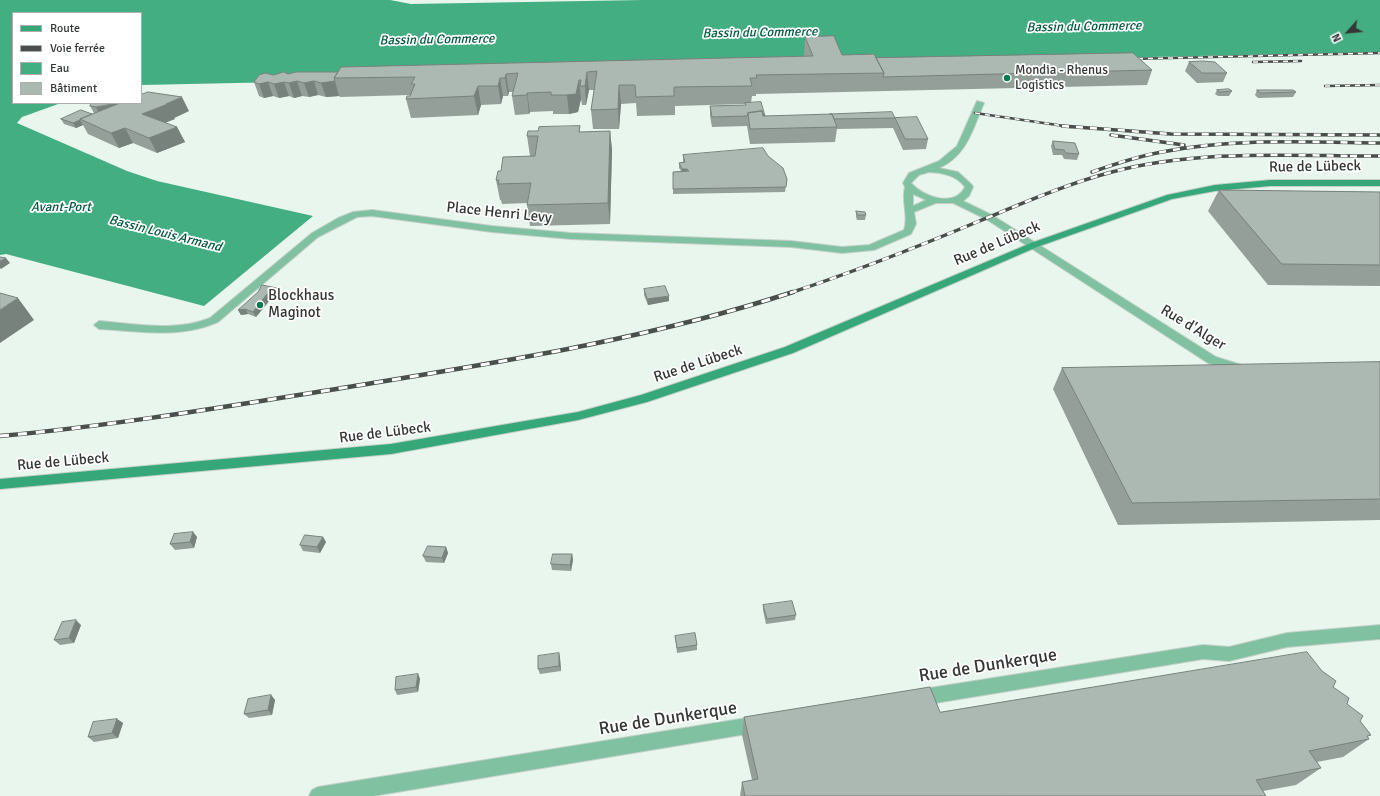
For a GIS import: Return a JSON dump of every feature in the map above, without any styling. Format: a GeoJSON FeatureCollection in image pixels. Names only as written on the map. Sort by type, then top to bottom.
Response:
{"type":"FeatureCollection","features":[{"type":"Feature","properties":{"kind":"main road","name":"Rue de Lübeck"},"geometry":{"type":"LineString","coordinates":[[0,484],[391,449],[497,432],[578,416],[643,399],[789,350],[1034,245],[1150,203],[1188,193],[1270,183],[1380,183]]}},
{"type":"Feature","properties":{"kind":"street"},"geometry":{"type":"LineString","coordinates":[[923,170],[939,165],[957,151],[970,129],[973,116],[980,104]]}},
{"type":"Feature","properties":{"kind":"street"},"geometry":{"type":"LineString","coordinates":[[957,151],[957,175]]}},
{"type":"Feature","properties":{"kind":"street"},"geometry":{"type":"LineString","coordinates":[[923,170],[934,170],[957,175],[965,181],[969,187],[968,193],[972,200],[989,217]]}},
{"type":"Feature","properties":{"kind":"street","name":"Place Henri Levy"},"geometry":{"type":"LineString","coordinates":[[99,325],[175,330],[203,325],[214,320],[315,235],[341,220],[356,214],[372,213],[492,229],[571,236],[791,244],[857,251],[884,244],[908,232],[910,224],[908,202],[910,188],[907,183],[910,176],[923,170]]}},
{"type":"Feature","properties":{"kind":"street"},"geometry":{"type":"LineString","coordinates":[[910,188],[920,195],[935,200],[954,200],[963,197],[968,193]]}},
{"type":"Feature","properties":{"kind":"street"},"geometry":{"type":"LineString","coordinates":[[909,210],[935,200]]}},
{"type":"Feature","properties":{"kind":"street"},"geometry":{"type":"LineString","coordinates":[[954,200],[989,217]]}},
{"type":"Feature","properties":{"kind":"street","name":"Rue d'Alger"},"geometry":{"type":"LineString","coordinates":[[989,217],[1212,360],[1240,369],[1256,369]]}},
{"type":"Feature","properties":{"kind":"street","name":"Rue de Dunkerque"},"geometry":{"type":"LineString","coordinates":[[900,701],[1203,652],[1229,654],[1287,640],[1380,632]]}},
{"type":"Feature","properties":{"kind":"street","name":"Rue de Dunkerque"},"geometry":{"type":"LineString","coordinates":[[318,796],[775,722]]}},
{"type":"Feature","properties":{"kind":"water","name":"Avant-Port"},"geometry":{"type":"Polygon","coordinates":[[[0,0],[390,0],[411,4],[643,0],[1380,0],[1380,52],[740,66],[378,80],[142,85],[142,12],[12,12],[12,104],[58,104],[22,117],[17,123],[127,171],[157,181],[313,216],[204,306],[6,254],[0,255],[0,0]]]}},
{"type":"Feature","properties":{"kind":"building"},"geometry":{"type":"Polygon","coordinates":[[[834,36],[842,55],[874,54],[884,73],[756,75],[757,78],[750,78],[752,86],[674,87],[674,96],[636,97],[635,85],[619,85],[618,109],[591,110],[597,71],[587,72],[585,86],[580,86],[581,80],[579,80],[576,94],[567,95],[551,95],[551,92],[527,93],[527,95],[512,96],[518,73],[506,74],[505,78],[500,78],[498,86],[478,86],[474,96],[406,99],[407,96],[410,96],[415,84],[411,84],[415,77],[334,78],[341,67],[813,56],[805,37],[834,36]]]}},
{"type":"Feature","properties":{"kind":"building"},"geometry":{"type":"Polygon","coordinates":[[[1133,53],[1152,70],[883,77],[884,73],[876,58],[1133,53]]]}},
{"type":"Feature","properties":{"kind":"building"},"geometry":{"type":"Polygon","coordinates":[[[1189,62],[1215,62],[1227,73],[1202,73],[1189,62]]]}},
{"type":"Feature","properties":{"kind":"building"},"geometry":{"type":"Polygon","coordinates":[[[284,72],[288,74],[296,72],[338,72],[334,78],[335,81],[321,83],[314,81],[304,83],[297,81],[289,83],[284,82],[274,84],[268,82],[259,84],[254,82],[259,75],[265,73],[273,75],[284,72]]]}},
{"type":"Feature","properties":{"kind":"building"},"geometry":{"type":"Polygon","coordinates":[[[1229,89],[1232,91],[1220,92],[1217,90],[1229,89]]]}},
{"type":"Feature","properties":{"kind":"building"},"geometry":{"type":"Polygon","coordinates":[[[1257,90],[1293,90],[1296,92],[1261,93],[1257,90]]]}},
{"type":"Feature","properties":{"kind":"building"},"geometry":{"type":"Polygon","coordinates":[[[148,92],[182,97],[142,114],[177,127],[149,138],[125,128],[111,133],[80,119],[118,104],[142,104],[142,95],[148,92]]]}},
{"type":"Feature","properties":{"kind":"building"},"geometry":{"type":"Polygon","coordinates":[[[761,102],[765,116],[763,116],[762,111],[748,113],[747,116],[712,117],[710,106],[746,105],[745,103],[761,102]]]}},
{"type":"Feature","properties":{"kind":"building"},"geometry":{"type":"Polygon","coordinates":[[[91,104],[112,104],[96,107],[90,106],[91,104]]]}},
{"type":"Feature","properties":{"kind":"building"},"geometry":{"type":"Polygon","coordinates":[[[81,110],[92,114],[73,123],[61,119],[81,110]]]}},
{"type":"Feature","properties":{"kind":"building"},"geometry":{"type":"Polygon","coordinates":[[[762,111],[764,116],[832,114],[837,127],[750,129],[748,113],[762,111]]]}},
{"type":"Feature","properties":{"kind":"building"},"geometry":{"type":"Polygon","coordinates":[[[892,112],[895,118],[834,119],[832,114],[830,114],[892,112]]]}},
{"type":"Feature","properties":{"kind":"building"},"geometry":{"type":"Polygon","coordinates":[[[917,117],[928,139],[905,139],[895,118],[917,117]]]}},
{"type":"Feature","properties":{"kind":"building"},"geometry":{"type":"Polygon","coordinates":[[[580,126],[579,132],[610,131],[608,203],[527,205],[531,183],[498,184],[499,180],[496,180],[498,171],[501,171],[503,157],[535,156],[538,136],[527,136],[528,131],[538,131],[539,127],[580,126]]]}},
{"type":"Feature","properties":{"kind":"building"},"geometry":{"type":"Polygon","coordinates":[[[1053,141],[1075,143],[1079,154],[1066,153],[1064,150],[1055,149],[1053,141]]]}},
{"type":"Feature","properties":{"kind":"building"},"geometry":{"type":"Polygon","coordinates":[[[763,148],[768,156],[783,168],[787,179],[786,187],[673,189],[673,172],[689,171],[687,169],[682,169],[679,163],[685,162],[683,155],[763,148]]]}},
{"type":"Feature","properties":{"kind":"building"},"geometry":{"type":"Polygon","coordinates":[[[1219,190],[1380,192],[1380,265],[1282,264],[1219,190]]]}},
{"type":"Feature","properties":{"kind":"building"},"geometry":{"type":"Polygon","coordinates":[[[856,211],[865,212],[866,215],[858,215],[856,211]]]}},
{"type":"Feature","properties":{"kind":"building"},"geometry":{"type":"Polygon","coordinates":[[[0,257],[6,258],[0,261],[0,257]]]}},
{"type":"Feature","properties":{"kind":"building"},"geometry":{"type":"Polygon","coordinates":[[[262,285],[277,288],[267,294],[253,312],[245,309],[238,310],[258,292],[262,285]]]}},
{"type":"Feature","properties":{"kind":"building"},"geometry":{"type":"Polygon","coordinates":[[[665,286],[669,296],[647,299],[644,289],[665,286]]]}},
{"type":"Feature","properties":{"kind":"building"},"geometry":{"type":"Polygon","coordinates":[[[0,293],[18,298],[0,310],[0,293]]]}},
{"type":"Feature","properties":{"kind":"building"},"geometry":{"type":"Polygon","coordinates":[[[1380,362],[1380,499],[1132,503],[1062,368],[1380,362]]]}},
{"type":"Feature","properties":{"kind":"building"},"geometry":{"type":"Polygon","coordinates":[[[193,532],[190,542],[170,544],[174,534],[193,532]]]}},
{"type":"Feature","properties":{"kind":"building"},"geometry":{"type":"Polygon","coordinates":[[[305,535],[323,537],[317,547],[300,545],[305,535]]]}},
{"type":"Feature","properties":{"kind":"building"},"geometry":{"type":"Polygon","coordinates":[[[428,546],[446,547],[442,558],[423,556],[428,546]]]}},
{"type":"Feature","properties":{"kind":"building"},"geometry":{"type":"Polygon","coordinates":[[[553,554],[572,554],[570,565],[551,564],[553,554]]]}},
{"type":"Feature","properties":{"kind":"building"},"geometry":{"type":"Polygon","coordinates":[[[792,601],[796,615],[767,619],[763,605],[792,601]]]}},
{"type":"Feature","properties":{"kind":"building"},"geometry":{"type":"Polygon","coordinates":[[[76,620],[69,638],[54,640],[62,622],[76,620]]]}},
{"type":"Feature","properties":{"kind":"building"},"geometry":{"type":"Polygon","coordinates":[[[695,633],[697,645],[677,648],[675,636],[695,633]]]}},
{"type":"Feature","properties":{"kind":"building"},"geometry":{"type":"Polygon","coordinates":[[[1307,652],[1322,671],[1336,681],[1333,687],[1349,698],[1347,704],[1363,716],[1360,721],[1371,735],[1367,736],[1369,739],[1309,751],[1321,768],[1256,780],[1266,796],[745,796],[742,782],[758,779],[744,717],[930,687],[940,712],[1307,652]]]}},
{"type":"Feature","properties":{"kind":"building"},"geometry":{"type":"Polygon","coordinates":[[[559,653],[559,666],[538,669],[538,656],[559,653]]]}},
{"type":"Feature","properties":{"kind":"building"},"geometry":{"type":"Polygon","coordinates":[[[418,674],[416,687],[395,690],[396,677],[418,674]]]}},
{"type":"Feature","properties":{"kind":"building"},"geometry":{"type":"Polygon","coordinates":[[[271,695],[268,710],[244,714],[248,699],[271,695]]]}},
{"type":"Feature","properties":{"kind":"building"},"geometry":{"type":"Polygon","coordinates":[[[117,719],[112,733],[88,737],[93,722],[117,719]]]}},
{"type":"Feature","properties":{"kind":"railway"},"geometry":{"type":"LineString","coordinates":[[1128,59],[1380,53]]}},
{"type":"Feature","properties":{"kind":"railway"},"geometry":{"type":"LineString","coordinates":[[1253,62],[1301,61]]}},
{"type":"Feature","properties":{"kind":"railway"},"geometry":{"type":"LineString","coordinates":[[1325,86],[1380,85]]}},
{"type":"Feature","properties":{"kind":"railway"},"geometry":{"type":"LineString","coordinates":[[975,113],[1066,126]]}},
{"type":"Feature","properties":{"kind":"railway"},"geometry":{"type":"LineString","coordinates":[[1062,126],[1066,126]]}},
{"type":"Feature","properties":{"kind":"railway"},"geometry":{"type":"LineString","coordinates":[[1066,126],[1171,134],[1380,135]]}},
{"type":"Feature","properties":{"kind":"railway"},"geometry":{"type":"LineString","coordinates":[[1066,126],[1071,127]]}},
{"type":"Feature","properties":{"kind":"railway"},"geometry":{"type":"LineString","coordinates":[[1111,135],[1184,145]]}},
{"type":"Feature","properties":{"kind":"railway"},"geometry":{"type":"LineString","coordinates":[[1092,172],[1127,160],[1153,154],[1216,145],[1271,142],[1380,143]]}},
{"type":"Feature","properties":{"kind":"railway"},"geometry":{"type":"LineString","coordinates":[[792,292],[884,259],[1061,188],[1112,172],[1172,160],[1203,157],[1264,155],[1356,156]]}},
{"type":"Feature","properties":{"kind":"railway"},"geometry":{"type":"LineString","coordinates":[[1350,156],[1356,156]]}},
{"type":"Feature","properties":{"kind":"railway"},"geometry":{"type":"LineString","coordinates":[[1356,156],[1380,156]]}},
{"type":"Feature","properties":{"kind":"railway"},"geometry":{"type":"LineString","coordinates":[[0,436],[181,414],[470,367],[579,347],[687,323],[792,292]]}},
{"type":"Feature","properties":{"kind":"place","name":"Mondia - Rhenus Logistics"},"geometry":{"type":"Point","coordinates":[1007,78]}},
{"type":"Feature","properties":{"kind":"place","name":"Blockhaus Maginot"},"geometry":{"type":"Point","coordinates":[260,305]}},
{"type":"Feature","properties":{"kind":"water label","name":"Bassin du Commerce"},"geometry":{"type":"Point","coordinates":[1084,27]}},
{"type":"Feature","properties":{"kind":"water label","name":"Bassin du Commerce"},"geometry":{"type":"Point","coordinates":[760,33]}},
{"type":"Feature","properties":{"kind":"water label","name":"Bassin du Commerce"},"geometry":{"type":"Point","coordinates":[437,40]}},
{"type":"Feature","properties":{"kind":"water label","name":"Bassin Louis Armand"},"geometry":{"type":"Point","coordinates":[165,234]}}]}
